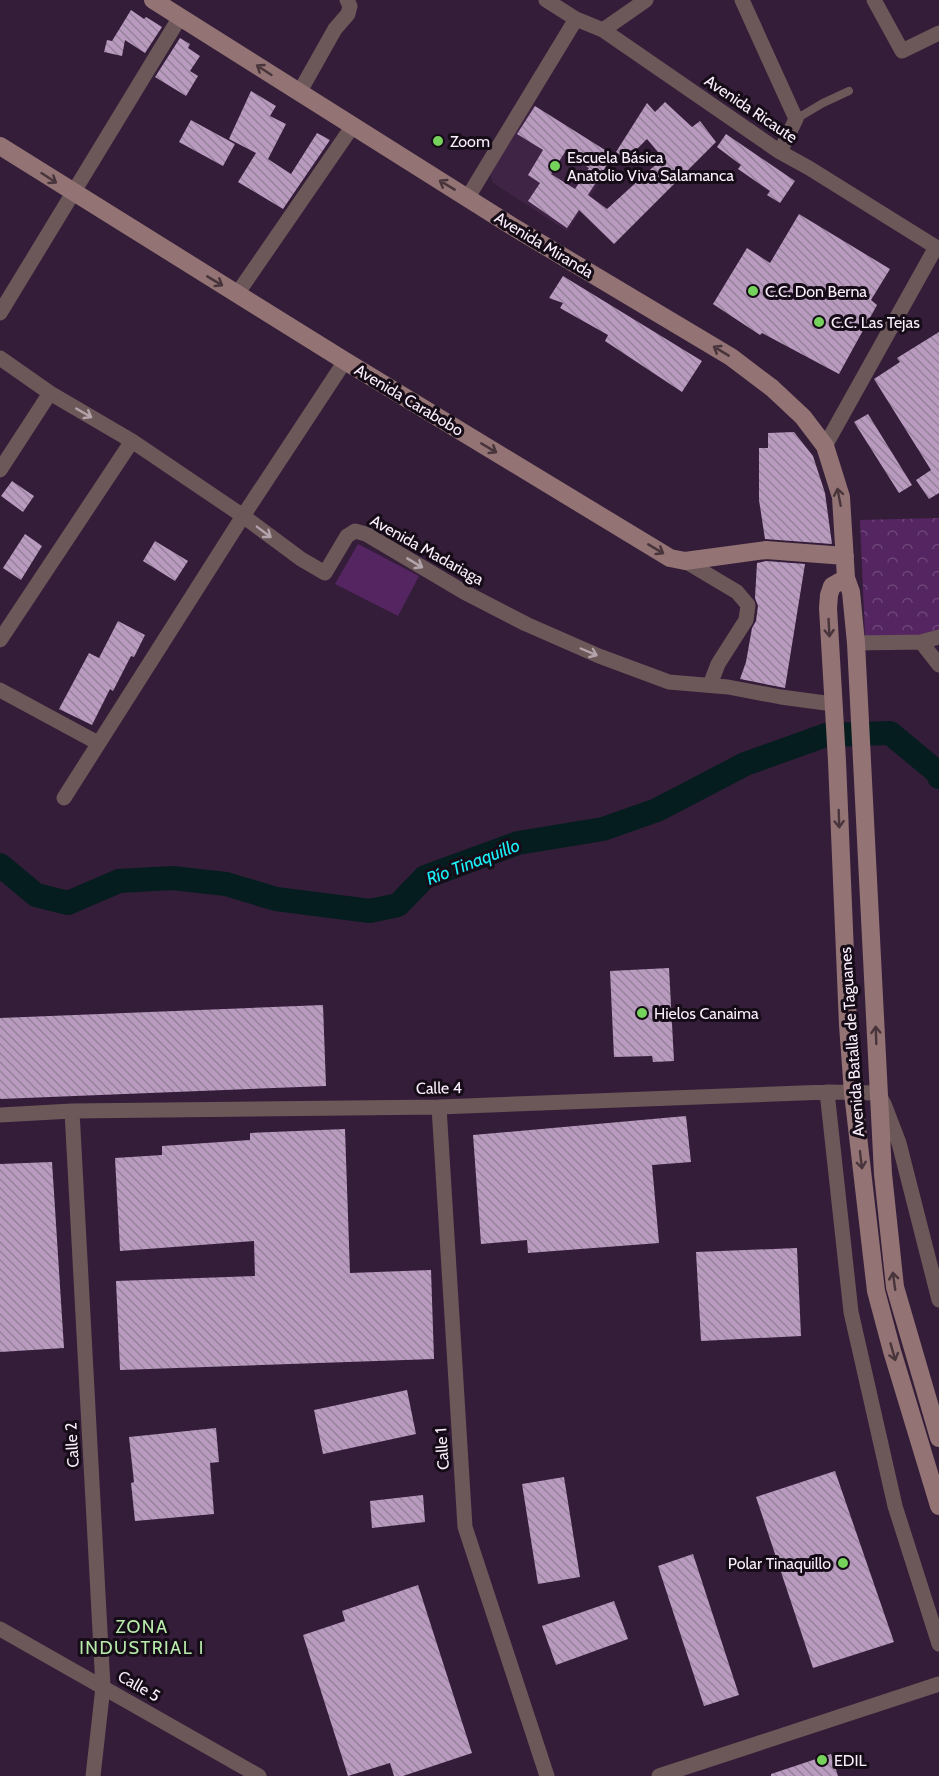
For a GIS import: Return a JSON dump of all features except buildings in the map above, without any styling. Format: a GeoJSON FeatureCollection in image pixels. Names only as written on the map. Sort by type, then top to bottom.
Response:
{"type":"FeatureCollection","features":[{"type":"Feature","properties":{"kind":"street","name":"Avenida Miranda"},"geometry":{"type":"LineString","coordinates":[[153,0],[514,228],[731,357],[780,395],[803,417],[825,446],[841,497],[845,556]]}},
{"type":"Feature","properties":{"kind":"street"},"geometry":{"type":"LineString","coordinates":[[299,93],[335,29],[348,14],[350,6],[347,0]]}},
{"type":"Feature","properties":{"kind":"street","name":"Avenida Ricaute"},"geometry":{"type":"LineString","coordinates":[[546,0],[576,19],[603,30],[780,152],[938,248]]}},
{"type":"Feature","properties":{"kind":"street"},"geometry":{"type":"LineString","coordinates":[[603,30],[646,0]]}},
{"type":"Feature","properties":{"kind":"street"},"geometry":{"type":"LineString","coordinates":[[742,0],[796,119],[780,152]]}},
{"type":"Feature","properties":{"kind":"street"},"geometry":{"type":"LineString","coordinates":[[874,0],[902,51],[939,33]]}},
{"type":"Feature","properties":{"kind":"street"},"geometry":{"type":"LineString","coordinates":[[0,313],[180,17]]}},
{"type":"Feature","properties":{"kind":"street"},"geometry":{"type":"LineString","coordinates":[[468,197],[576,19]]}},
{"type":"Feature","properties":{"kind":"street"},"geometry":{"type":"LineString","coordinates":[[237,294],[352,126]]}},
{"type":"Feature","properties":{"kind":"street","name":"Avenida Carabobo"},"geometry":{"type":"LineString","coordinates":[[0,146],[345,361],[670,558],[685,561],[766,550],[845,556]]}},
{"type":"Feature","properties":{"kind":"street"},"geometry":{"type":"LineString","coordinates":[[825,446],[938,248]]}},
{"type":"Feature","properties":{"kind":"street","name":"Avenida Madariaga"},"geometry":{"type":"LineString","coordinates":[[0,358],[50,393],[132,441],[243,516],[301,559],[325,573],[347,536],[356,531],[366,534],[464,592],[526,624],[599,656],[669,682],[710,685],[833,709]]}},
{"type":"Feature","properties":{"kind":"street"},"geometry":{"type":"LineString","coordinates":[[64,798],[243,516],[345,361]]}},
{"type":"Feature","properties":{"kind":"street"},"geometry":{"type":"LineString","coordinates":[[0,470],[50,393]]}},
{"type":"Feature","properties":{"kind":"street"},"geometry":{"type":"LineString","coordinates":[[0,640],[132,441]]}},
{"type":"Feature","properties":{"kind":"street","name":"Avenida Batalla de Taguanes"},"geometry":{"type":"LineString","coordinates":[[845,556],[856,643],[878,1094],[883,1174],[895,1287],[939,1438]]}},
{"type":"Feature","properties":{"kind":"street"},"geometry":{"type":"LineString","coordinates":[[685,561],[737,592],[748,604],[746,620],[717,664],[710,685]]}},
{"type":"Feature","properties":{"kind":"street","name":"Avenida Batalla de Taguanes"},"geometry":{"type":"LineString","coordinates":[[846,578],[832,586],[828,608],[853,1093],[876,1291],[939,1506]]}},
{"type":"Feature","properties":{"kind":"street"},"geometry":{"type":"LineString","coordinates":[[856,643],[921,642],[939,637]]}},
{"type":"Feature","properties":{"kind":"street"},"geometry":{"type":"LineString","coordinates":[[921,642],[939,665]]}},
{"type":"Feature","properties":{"kind":"street"},"geometry":{"type":"LineString","coordinates":[[0,690],[98,743]]}},
{"type":"Feature","properties":{"kind":"street"},"geometry":{"type":"LineString","coordinates":[[826,1092],[851,1312],[895,1506],[939,1644]]}},
{"type":"Feature","properties":{"kind":"street","name":"Calle 4"},"geometry":{"type":"LineString","coordinates":[[0,1115],[72,1111],[439,1107],[826,1092],[878,1094]]}},
{"type":"Feature","properties":{"kind":"street"},"geometry":{"type":"LineString","coordinates":[[878,1094],[898,1143],[939,1300]]}},
{"type":"Feature","properties":{"kind":"street","name":"Calle 1"},"geometry":{"type":"LineString","coordinates":[[439,1107],[465,1527],[547,1776]]}},
{"type":"Feature","properties":{"kind":"street","name":"Calle 2"},"geometry":{"type":"LineString","coordinates":[[72,1111],[103,1687],[93,1776]]}},
{"type":"Feature","properties":{"kind":"street","name":"Calle 5"},"geometry":{"type":"LineString","coordinates":[[0,1629],[259,1776]]}},
{"type":"Feature","properties":{"kind":"street"},"geometry":{"type":"LineString","coordinates":[[659,1776],[939,1684]]}},
{"type":"Feature","properties":{"kind":"lane"},"geometry":{"type":"LineString","coordinates":[[796,119],[849,91]]}},
{"type":"Feature","properties":{"kind":"shaded area","name":"Escuela Básica Anatolio Viva Salamanca"},"geometry":{"type":"Polygon","coordinates":[[[533,105],[618,159],[611,173],[606,173],[567,231],[493,183],[490,175],[533,105]]]}},
{"type":"Feature","properties":{"kind":"green space"},"geometry":{"type":"Polygon","coordinates":[[[939,518],[939,630],[916,636],[865,636],[860,520],[939,518]]]}},
{"type":"Feature","properties":{"kind":"green space"},"geometry":{"type":"Polygon","coordinates":[[[358,544],[419,576],[398,616],[335,584],[358,544]]]}},
{"type":"Feature","properties":{"kind":"waterway","name":"Río Tinaquillo"},"geometry":{"type":"LineString","coordinates":[[0,865],[36,895],[68,903],[119,881],[172,878],[226,884],[276,899],[370,911],[398,905],[425,877],[518,843],[603,829],[657,810],[745,764],[826,735],[890,733],[937,772],[939,777]]}},
{"type":"Feature","properties":{"kind":"place","name":"Zoom"},"geometry":{"type":"Point","coordinates":[438,141]}},
{"type":"Feature","properties":{"kind":"place","name":"Escuela Básica Anatolio Viva Salamanca"},"geometry":{"type":"Point","coordinates":[555,166]}},
{"type":"Feature","properties":{"kind":"place","name":"C.C. Don Berna"},"geometry":{"type":"Point","coordinates":[753,291]}},
{"type":"Feature","properties":{"kind":"place","name":"C.C. Las Tejas"},"geometry":{"type":"Point","coordinates":[819,322]}},
{"type":"Feature","properties":{"kind":"place","name":"Hielos Canaima"},"geometry":{"type":"Point","coordinates":[642,1013]}},
{"type":"Feature","properties":{"kind":"place","name":"Polar Tinaquillo"},"geometry":{"type":"Point","coordinates":[843,1563]}},
{"type":"Feature","properties":{"kind":"place","name":"EDIL"},"geometry":{"type":"Point","coordinates":[822,1760]}},
{"type":"Feature","properties":{"kind":"district","name":"ZONA INDUSTRIAL I"},"geometry":{"type":"Point","coordinates":[142,1637]}}]}
